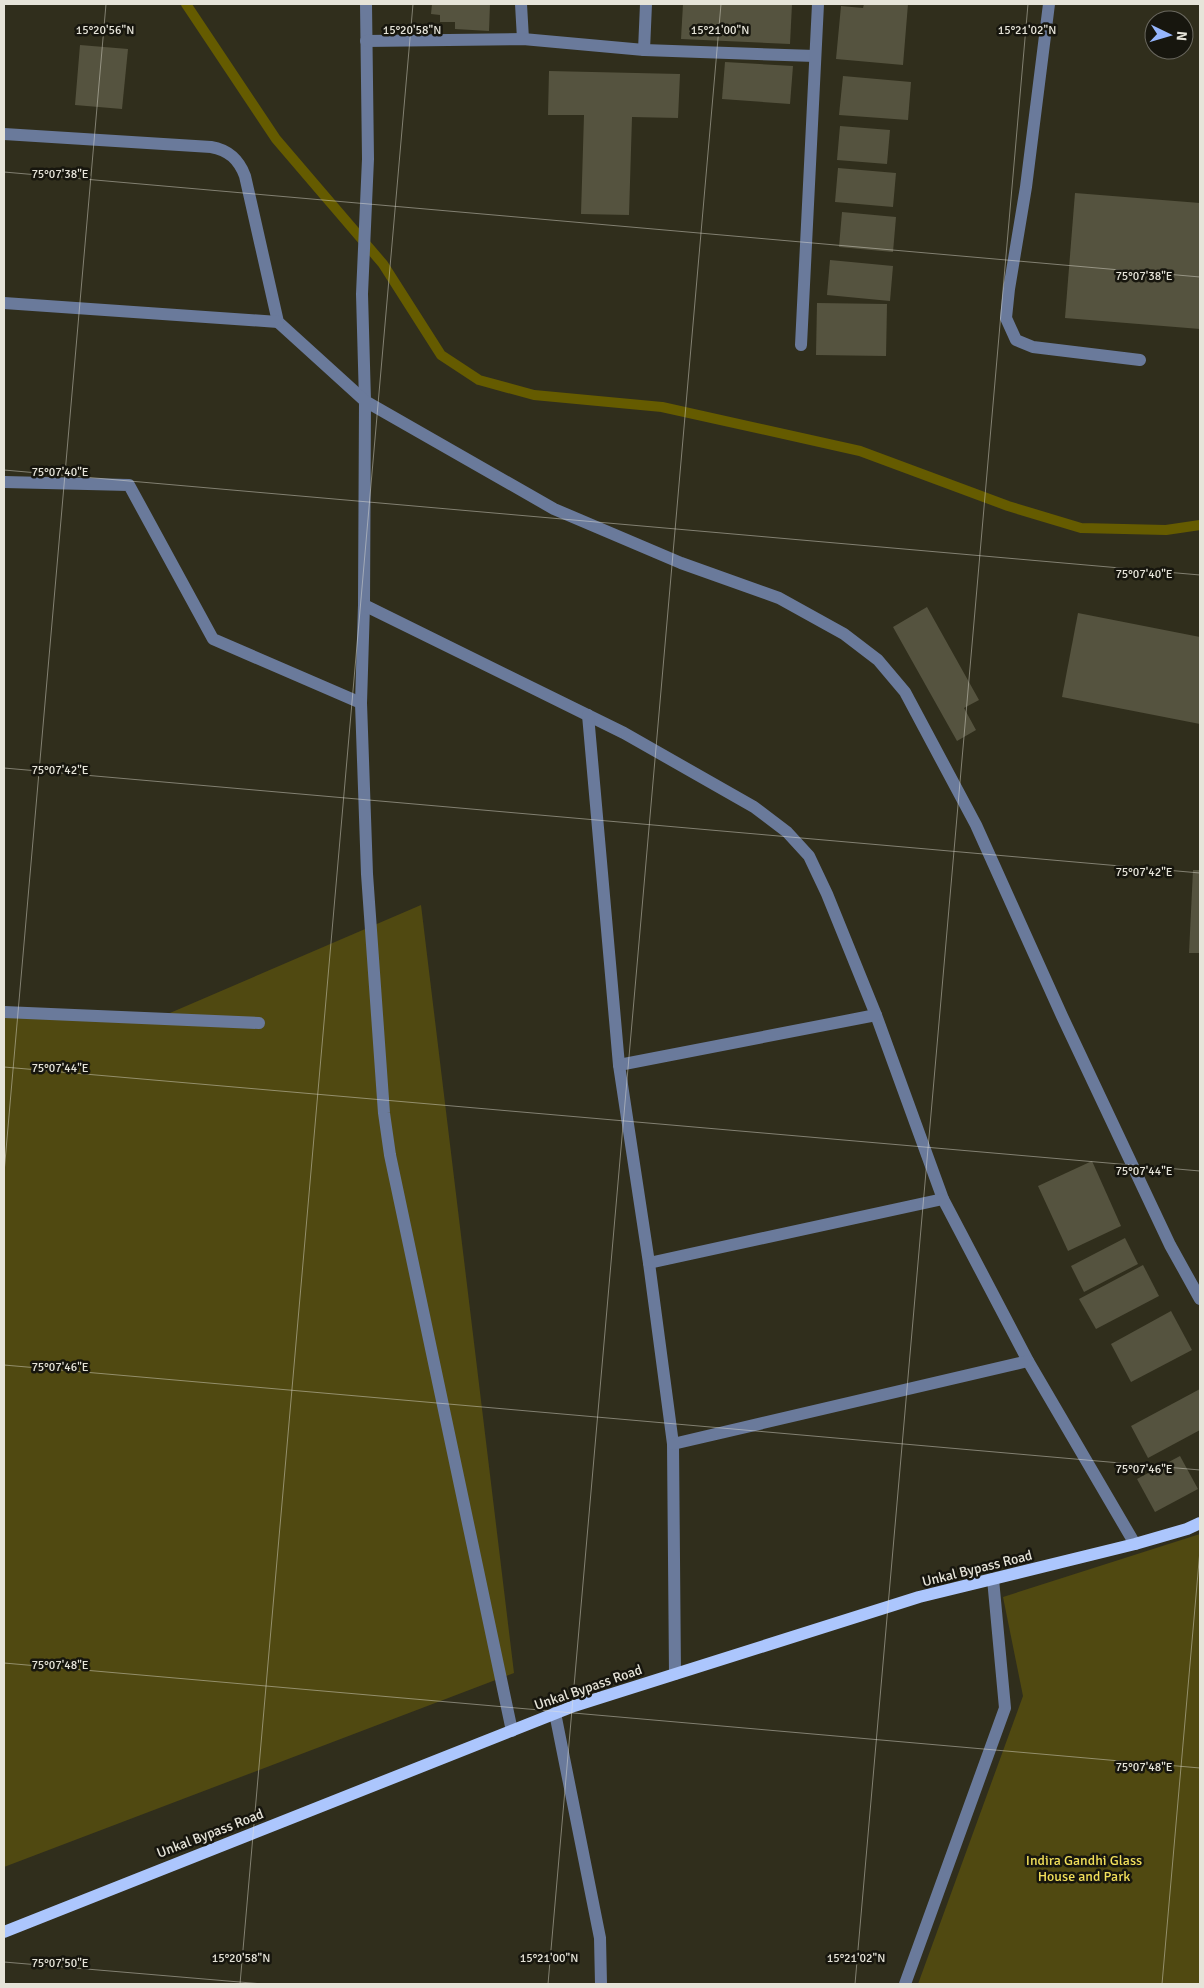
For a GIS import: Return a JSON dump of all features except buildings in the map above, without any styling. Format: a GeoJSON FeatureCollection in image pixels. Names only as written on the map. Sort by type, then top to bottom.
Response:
{"type":"FeatureCollection","features":[{"type":"Feature","properties":{"kind":"main road","name":"Unkal Bypass Road"},"geometry":{"type":"LineString","coordinates":[[4,1932],[555,1713],[919,1597],[1135,1544],[1187,1530],[1200,1523]]}},
{"type":"Feature","properties":{"kind":"street"},"geometry":{"type":"LineString","coordinates":[[366,4],[368,159],[362,294],[365,401],[364,605],[361,703],[367,874],[384,1113],[390,1155],[512,1731]]}},
{"type":"Feature","properties":{"kind":"street"},"geometry":{"type":"LineString","coordinates":[[521,4],[523,39]]}},
{"type":"Feature","properties":{"kind":"street"},"geometry":{"type":"LineString","coordinates":[[644,50],[646,4]]}},
{"type":"Feature","properties":{"kind":"street"},"geometry":{"type":"LineString","coordinates":[[800,345],[818,4]]}},
{"type":"Feature","properties":{"kind":"street"},"geometry":{"type":"LineString","coordinates":[[1049,4],[1026,187],[1006,318],[1016,340],[1033,347],[1140,360]]}},
{"type":"Feature","properties":{"kind":"street"},"geometry":{"type":"LineString","coordinates":[[366,41],[523,39],[644,50],[815,56]]}},
{"type":"Feature","properties":{"kind":"street"},"geometry":{"type":"LineString","coordinates":[[4,134],[223,149],[241,165],[245,176],[278,322],[365,401],[554,509],[681,563],[779,598],[844,634],[878,660],[905,692],[976,826],[1062,1016],[1170,1245],[1200,1299]]}},
{"type":"Feature","properties":{"kind":"street"},"geometry":{"type":"LineString","coordinates":[[4,303],[278,322]]}},
{"type":"Feature","properties":{"kind":"street"},"geometry":{"type":"LineString","coordinates":[[4,482],[129,484],[213,639],[361,703]]}},
{"type":"Feature","properties":{"kind":"street"},"geometry":{"type":"LineString","coordinates":[[364,605],[588,715],[754,807],[787,832],[809,856],[876,1015],[943,1199],[1028,1361],[1135,1544]]}},
{"type":"Feature","properties":{"kind":"street"},"geometry":{"type":"LineString","coordinates":[[588,715],[619,1065],[649,1263],[673,1444],[675,1674]]}},
{"type":"Feature","properties":{"kind":"street"},"geometry":{"type":"LineString","coordinates":[[4,1012],[259,1023]]}},
{"type":"Feature","properties":{"kind":"street"},"geometry":{"type":"LineString","coordinates":[[619,1065],[876,1015]]}},
{"type":"Feature","properties":{"kind":"street"},"geometry":{"type":"LineString","coordinates":[[649,1263],[943,1199]]}},
{"type":"Feature","properties":{"kind":"street"},"geometry":{"type":"LineString","coordinates":[[673,1444],[1028,1361]]}},
{"type":"Feature","properties":{"kind":"street"},"geometry":{"type":"LineString","coordinates":[[905,1984],[1006,1708],[993,1578]]}},
{"type":"Feature","properties":{"kind":"street"},"geometry":{"type":"LineString","coordinates":[[555,1713],[600,1938],[601,1984]]}},
{"type":"Feature","properties":{"kind":"green space"},"geometry":{"type":"Polygon","coordinates":[[[421,905],[514,1673],[4,1867],[4,1012],[149,1022],[421,905]]]}},
{"type":"Feature","properties":{"kind":"green space","name":"Indira Gandhi Glass House and Park"},"geometry":{"type":"Polygon","coordinates":[[[1200,1534],[1200,1984],[918,1984],[1023,1696],[1003,1597],[1200,1534]]]}},
{"type":"Feature","properties":{"kind":"waterway"},"geometry":{"type":"LineString","coordinates":[[186,4],[276,139],[383,264],[441,355],[479,380],[534,395],[662,407],[860,451],[1008,506],[1081,528],[1166,530],[1200,525]]}}]}
